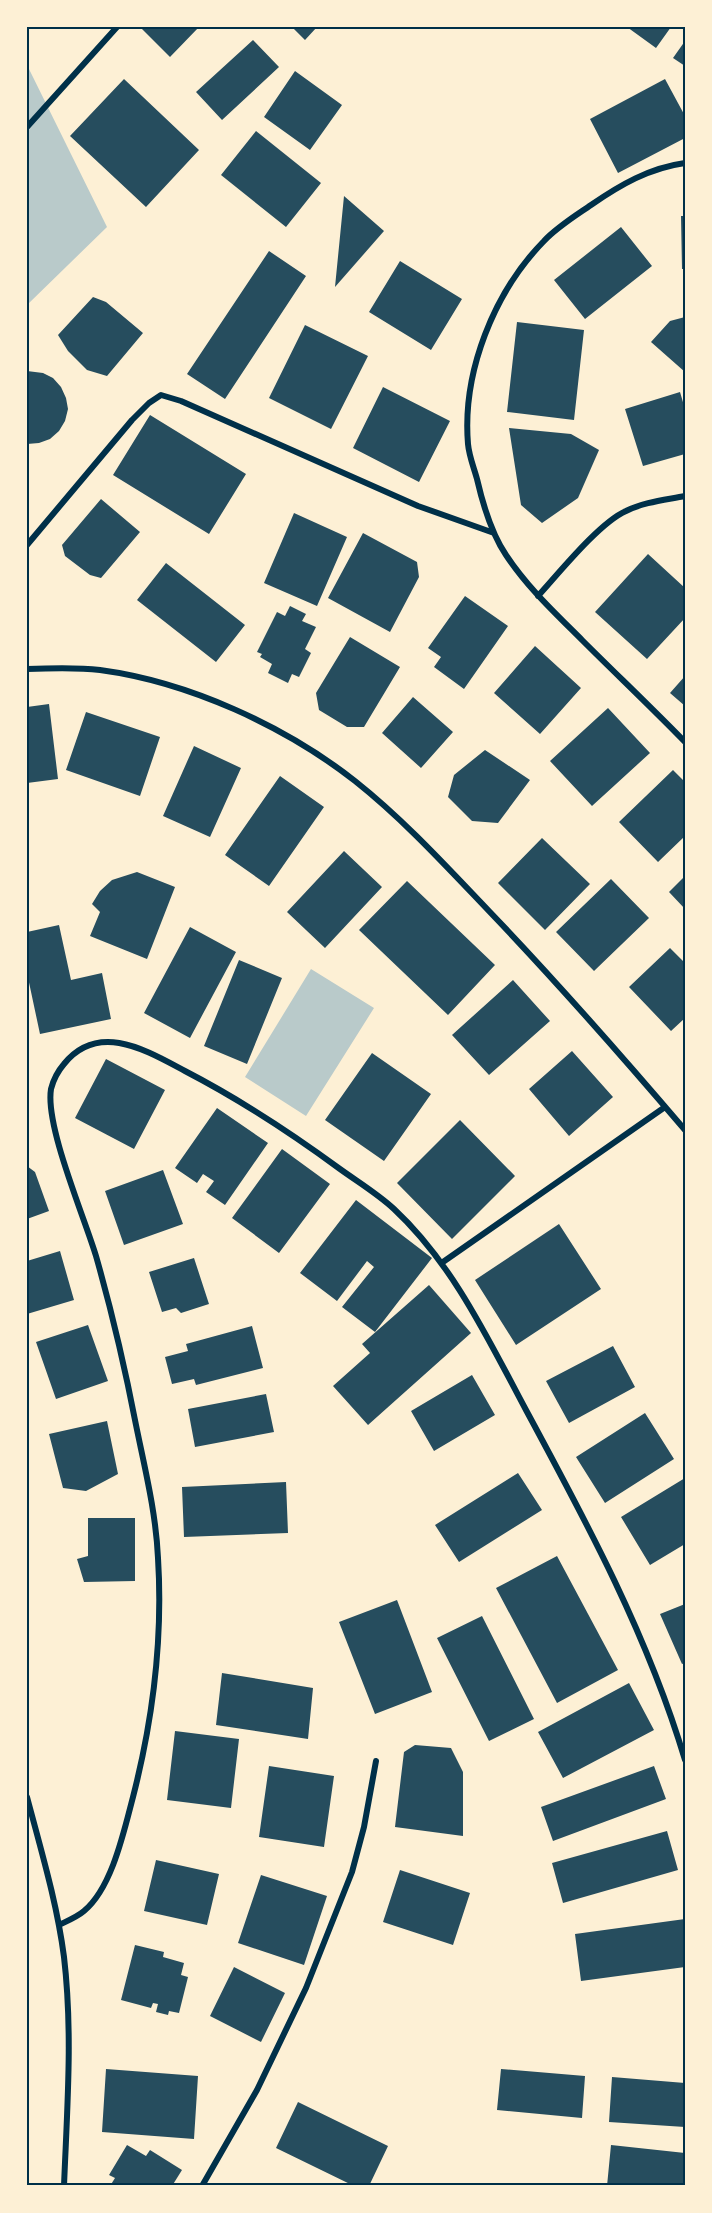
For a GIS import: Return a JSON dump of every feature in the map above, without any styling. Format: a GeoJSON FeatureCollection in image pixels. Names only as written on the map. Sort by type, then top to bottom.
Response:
{"type":"FeatureCollection","features":[{"type":"Feature","properties":{"kind":"street"},"geometry":{"type":"LineString","coordinates":[[27,127],[117,27]]}},
{"type":"Feature","properties":{"kind":"street"},"geometry":{"type":"LineString","coordinates":[[685,162],[648,171],[613,190],[544,240],[508,285],[489,321],[476,365],[469,405],[468,444],[482,501],[494,533],[506,555],[538,596],[685,742]]}},
{"type":"Feature","properties":{"kind":"street"},"geometry":{"type":"LineString","coordinates":[[27,545],[132,420],[148,403],[161,396],[182,401],[418,506],[494,533]]}},
{"type":"Feature","properties":{"kind":"street"},"geometry":{"type":"LineString","coordinates":[[538,596],[608,523],[624,511],[685,496]]}},
{"type":"Feature","properties":{"kind":"street"},"geometry":{"type":"LineString","coordinates":[[27,669],[100,670],[155,682],[208,699],[270,727],[313,751],[356,782],[387,809],[451,872],[566,992],[685,1130]]}},
{"type":"Feature","properties":{"kind":"street"},"geometry":{"type":"LineString","coordinates":[[59,1925],[86,1910],[104,1884],[124,1830],[151,1716],[157,1669],[158,1559],[152,1496],[125,1366],[102,1276],[60,1146],[50,1107],[51,1086],[60,1067],[75,1052],[98,1043],[121,1042],[144,1049],[198,1078],[311,1148],[392,1207],[443,1262],[522,1404],[619,1587],[671,1713],[685,1760]]}},
{"type":"Feature","properties":{"kind":"street"},"geometry":{"type":"LineString","coordinates":[[443,1262],[665,1107]]}},
{"type":"Feature","properties":{"kind":"street"},"geometry":{"type":"LineString","coordinates":[[202,2186],[257,2090],[306,1988],[352,1872],[364,1827],[376,1761]]}},
{"type":"Feature","properties":{"kind":"street"},"geometry":{"type":"LineString","coordinates":[[27,1797],[59,1925],[64,1957],[68,2020],[64,2186]]}},
{"type":"Feature","properties":{"kind":"street"},"geometry":{"type":"LineString","coordinates":[[27,1829],[35,1827]]}},
{"type":"Feature","properties":{"kind":"shaded area"},"geometry":{"type":"Polygon","coordinates":[[[27,65],[107,227],[27,305],[27,65]]]}},
{"type":"Feature","properties":{"kind":"shaded area"},"geometry":{"type":"Polygon","coordinates":[[[311,969],[374,1008],[306,1116],[245,1077],[311,969]]]}},
{"type":"Feature","properties":{"kind":"building"},"geometry":{"type":"Polygon","coordinates":[[[140,27],[199,27],[170,57],[140,27]]]}},
{"type":"Feature","properties":{"kind":"building"},"geometry":{"type":"Polygon","coordinates":[[[292,27],[317,27],[305,40],[292,27]]]}},
{"type":"Feature","properties":{"kind":"building"},"geometry":{"type":"Polygon","coordinates":[[[627,27],[671,27],[656,48],[627,27]]]}},
{"type":"Feature","properties":{"kind":"building"},"geometry":{"type":"Polygon","coordinates":[[[253,40],[279,67],[222,120],[196,92],[253,40]]]}},
{"type":"Feature","properties":{"kind":"building"},"geometry":{"type":"Polygon","coordinates":[[[685,41],[685,66],[673,58],[685,41]]]}},
{"type":"Feature","properties":{"kind":"building"},"geometry":{"type":"Polygon","coordinates":[[[295,71],[342,105],[310,150],[264,117],[295,71]]]}},
{"type":"Feature","properties":{"kind":"building"},"geometry":{"type":"Polygon","coordinates":[[[124,79],[199,150],[146,207],[70,136],[124,79]]]}},
{"type":"Feature","properties":{"kind":"building"},"geometry":{"type":"Polygon","coordinates":[[[665,79],[685,116],[685,138],[618,173],[590,119],[665,79]]]}},
{"type":"Feature","properties":{"kind":"building"},"geometry":{"type":"Polygon","coordinates":[[[256,131],[321,183],[286,227],[221,175],[256,131]]]}},
{"type":"Feature","properties":{"kind":"building"},"geometry":{"type":"Polygon","coordinates":[[[344,196],[384,231],[335,287],[344,196]]]}},
{"type":"Feature","properties":{"kind":"building"},"geometry":{"type":"Polygon","coordinates":[[[681,216],[685,216],[685,269],[682,269],[681,216]]]}},
{"type":"Feature","properties":{"kind":"building"},"geometry":{"type":"Polygon","coordinates":[[[621,227],[652,266],[585,319],[554,280],[621,227]]]}},
{"type":"Feature","properties":{"kind":"building"},"geometry":{"type":"Polygon","coordinates":[[[269,251],[306,276],[225,399],[187,374],[269,251]]]}},
{"type":"Feature","properties":{"kind":"building"},"geometry":{"type":"Polygon","coordinates":[[[400,261],[462,299],[431,350],[369,312],[400,261]]]}},
{"type":"Feature","properties":{"kind":"building"},"geometry":{"type":"Polygon","coordinates":[[[93,297],[106,302],[143,333],[107,376],[87,370],[68,351],[58,335],[93,297]]]}},
{"type":"Feature","properties":{"kind":"building"},"geometry":{"type":"Polygon","coordinates":[[[685,317],[685,372],[651,342],[670,321],[685,317]]]}},
{"type":"Feature","properties":{"kind":"building"},"geometry":{"type":"Polygon","coordinates":[[[517,322],[584,330],[574,420],[507,412],[517,322]]]}},
{"type":"Feature","properties":{"kind":"building"},"geometry":{"type":"Polygon","coordinates":[[[305,325],[368,356],[331,429],[269,398],[305,325]]]}},
{"type":"Feature","properties":{"kind":"building"},"geometry":{"type":"Polygon","coordinates":[[[27,371],[43,373],[53,378],[61,387],[68,409],[59,431],[50,439],[27,444],[27,371]]]}},
{"type":"Feature","properties":{"kind":"building"},"geometry":{"type":"Polygon","coordinates":[[[383,387],[450,421],[419,482],[353,448],[383,387]]]}},
{"type":"Feature","properties":{"kind":"building"},"geometry":{"type":"Polygon","coordinates":[[[680,392],[685,409],[685,454],[643,466],[625,409],[680,392]]]}},
{"type":"Feature","properties":{"kind":"building"},"geometry":{"type":"Polygon","coordinates":[[[150,415],[246,474],[209,534],[113,475],[150,415]]]}},
{"type":"Feature","properties":{"kind":"building"},"geometry":{"type":"Polygon","coordinates":[[[509,428],[571,434],[599,450],[578,498],[542,523],[521,505],[509,428]]]}},
{"type":"Feature","properties":{"kind":"building"},"geometry":{"type":"Polygon","coordinates":[[[101,499],[140,532],[101,578],[90,575],[65,556],[62,545],[101,499]]]}},
{"type":"Feature","properties":{"kind":"building"},"geometry":{"type":"Polygon","coordinates":[[[294,513],[347,537],[317,606],[264,583],[294,513]]]}},
{"type":"Feature","properties":{"kind":"building"},"geometry":{"type":"Polygon","coordinates":[[[363,533],[417,562],[419,577],[390,632],[328,598],[363,533]]]}},
{"type":"Feature","properties":{"kind":"building"},"geometry":{"type":"Polygon","coordinates":[[[648,554],[685,588],[685,618],[647,659],[595,612],[648,554]]]}},
{"type":"Feature","properties":{"kind":"building"},"geometry":{"type":"Polygon","coordinates":[[[166,563],[245,625],[216,662],[137,600],[166,563]]]}},
{"type":"Feature","properties":{"kind":"building"},"geometry":{"type":"Polygon","coordinates":[[[465,596],[508,626],[464,689],[434,667],[441,657],[428,648],[465,596]]]}},
{"type":"Feature","properties":{"kind":"building"},"geometry":{"type":"Polygon","coordinates":[[[290,606],[306,614],[302,621],[316,627],[305,649],[311,653],[299,677],[292,674],[288,683],[268,673],[272,664],[260,657],[262,654],[257,652],[277,612],[285,616],[290,606]]]}},
{"type":"Feature","properties":{"kind":"building"},"geometry":{"type":"Polygon","coordinates":[[[350,637],[400,667],[364,727],[347,727],[319,710],[316,693],[350,637]]]}},
{"type":"Feature","properties":{"kind":"building"},"geometry":{"type":"Polygon","coordinates":[[[535,646],[581,688],[540,734],[494,693],[535,646]]]}},
{"type":"Feature","properties":{"kind":"building"},"geometry":{"type":"Polygon","coordinates":[[[685,676],[685,706],[670,693],[685,676]]]}},
{"type":"Feature","properties":{"kind":"building"},"geometry":{"type":"Polygon","coordinates":[[[413,697],[453,732],[421,768],[382,733],[413,697]]]}},
{"type":"Feature","properties":{"kind":"building"},"geometry":{"type":"Polygon","coordinates":[[[49,704],[58,779],[27,783],[27,707],[49,704]]]}},
{"type":"Feature","properties":{"kind":"building"},"geometry":{"type":"Polygon","coordinates":[[[608,708],[650,753],[592,806],[550,761],[608,708]]]}},
{"type":"Feature","properties":{"kind":"building"},"geometry":{"type":"Polygon","coordinates":[[[86,712],[160,737],[140,796],[66,770],[86,712]]]}},
{"type":"Feature","properties":{"kind":"building"},"geometry":{"type":"Polygon","coordinates":[[[194,746],[241,768],[210,837],[163,816],[194,746]]]}},
{"type":"Feature","properties":{"kind":"building"},"geometry":{"type":"Polygon","coordinates":[[[485,750],[530,780],[498,823],[472,821],[448,797],[454,775],[485,750]]]}},
{"type":"Feature","properties":{"kind":"building"},"geometry":{"type":"Polygon","coordinates":[[[673,770],[685,782],[685,836],[658,862],[619,822],[673,770]]]}},
{"type":"Feature","properties":{"kind":"building"},"geometry":{"type":"Polygon","coordinates":[[[280,776],[324,807],[269,886],[225,855],[280,776]]]}},
{"type":"Feature","properties":{"kind":"building"},"geometry":{"type":"Polygon","coordinates":[[[542,838],[590,884],[545,930],[498,883],[542,838]]]}},
{"type":"Feature","properties":{"kind":"building"},"geometry":{"type":"Polygon","coordinates":[[[344,851],[382,887],[325,948],[287,912],[344,851]]]}},
{"type":"Feature","properties":{"kind":"building"},"geometry":{"type":"Polygon","coordinates":[[[137,872],[175,887],[147,959],[90,936],[100,912],[92,904],[100,891],[112,880],[137,872]]]}},
{"type":"Feature","properties":{"kind":"building"},"geometry":{"type":"Polygon","coordinates":[[[685,876],[685,909],[669,892],[685,876]]]}},
{"type":"Feature","properties":{"kind":"building"},"geometry":{"type":"Polygon","coordinates":[[[611,879],[649,918],[594,971],[556,932],[611,879]]]}},
{"type":"Feature","properties":{"kind":"building"},"geometry":{"type":"Polygon","coordinates":[[[407,881],[495,965],[448,1015],[359,930],[407,881]]]}},
{"type":"Feature","properties":{"kind":"building"},"geometry":{"type":"Polygon","coordinates":[[[59,925],[71,980],[102,973],[111,1019],[40,1034],[27,973],[27,932],[59,925]]]}},
{"type":"Feature","properties":{"kind":"building"},"geometry":{"type":"Polygon","coordinates":[[[190,927],[236,952],[190,1038],[144,1013],[190,927]]]}},
{"type":"Feature","properties":{"kind":"building"},"geometry":{"type":"Polygon","coordinates":[[[670,948],[685,963],[685,1018],[671,1031],[629,987],[670,948]]]}},
{"type":"Feature","properties":{"kind":"building"},"geometry":{"type":"Polygon","coordinates":[[[239,960],[282,978],[247,1064],[204,1046],[239,960]]]}},
{"type":"Feature","properties":{"kind":"building"},"geometry":{"type":"Polygon","coordinates":[[[513,980],[550,1021],[489,1075],[452,1035],[513,980]]]}},
{"type":"Feature","properties":{"kind":"building"},"geometry":{"type":"Polygon","coordinates":[[[572,1051],[613,1097],[569,1136],[529,1089],[572,1051]]]}},
{"type":"Feature","properties":{"kind":"building"},"geometry":{"type":"Polygon","coordinates":[[[372,1053],[431,1094],[384,1161],[325,1120],[372,1053]]]}},
{"type":"Feature","properties":{"kind":"building"},"geometry":{"type":"Polygon","coordinates":[[[106,1059],[165,1090],[134,1149],[75,1118],[106,1059]]]}},
{"type":"Feature","properties":{"kind":"building"},"geometry":{"type":"Polygon","coordinates":[[[217,1108],[268,1143],[225,1205],[206,1192],[214,1181],[203,1174],[197,1183],[175,1168],[217,1108]]]}},
{"type":"Feature","properties":{"kind":"building"},"geometry":{"type":"Polygon","coordinates":[[[460,1120],[515,1176],[452,1239],[397,1183],[460,1120]]]}},
{"type":"Feature","properties":{"kind":"building"},"geometry":{"type":"Polygon","coordinates":[[[282,1149],[330,1184],[279,1253],[232,1218],[282,1149]]]}},
{"type":"Feature","properties":{"kind":"building"},"geometry":{"type":"Polygon","coordinates":[[[27,1166],[35,1172],[49,1211],[27,1219],[27,1166]]]}},
{"type":"Feature","properties":{"kind":"building"},"geometry":{"type":"Polygon","coordinates":[[[163,1170],[183,1224],[124,1245],[105,1191],[163,1170]]]}},
{"type":"Feature","properties":{"kind":"building"},"geometry":{"type":"Polygon","coordinates":[[[356,1200],[432,1258],[375,1332],[342,1307],[374,1267],[367,1261],[337,1301],[300,1273],[356,1200]]]}},
{"type":"Feature","properties":{"kind":"building"},"geometry":{"type":"Polygon","coordinates":[[[559,1224],[601,1289],[516,1345],[475,1280],[559,1224]]]}},
{"type":"Feature","properties":{"kind":"building"},"geometry":{"type":"Polygon","coordinates":[[[60,1251],[74,1300],[27,1314],[27,1261],[60,1251]]]}},
{"type":"Feature","properties":{"kind":"building"},"geometry":{"type":"Polygon","coordinates":[[[194,1258],[209,1304],[181,1313],[176,1308],[162,1312],[149,1272],[194,1258]]]}},
{"type":"Feature","properties":{"kind":"building"},"geometry":{"type":"Polygon","coordinates":[[[429,1285],[471,1333],[368,1425],[333,1386],[370,1353],[362,1344],[429,1285]]]}},
{"type":"Feature","properties":{"kind":"building"},"geometry":{"type":"Polygon","coordinates":[[[88,1325],[108,1381],[56,1399],[36,1342],[88,1325]]]}},
{"type":"Feature","properties":{"kind":"building"},"geometry":{"type":"Polygon","coordinates":[[[252,1326],[263,1368],[196,1385],[194,1379],[172,1384],[165,1357],[188,1351],[186,1344],[252,1326]]]}},
{"type":"Feature","properties":{"kind":"building"},"geometry":{"type":"Polygon","coordinates":[[[613,1346],[635,1387],[569,1423],[546,1381],[613,1346]]]}},
{"type":"Feature","properties":{"kind":"building"},"geometry":{"type":"Polygon","coordinates":[[[472,1375],[495,1415],[434,1451],[411,1411],[472,1375]]]}},
{"type":"Feature","properties":{"kind":"building"},"geometry":{"type":"Polygon","coordinates":[[[266,1394],[274,1432],[195,1447],[188,1409],[266,1394]]]}},
{"type":"Feature","properties":{"kind":"building"},"geometry":{"type":"Polygon","coordinates":[[[645,1413],[674,1459],[605,1503],[576,1457],[645,1413]]]}},
{"type":"Feature","properties":{"kind":"building"},"geometry":{"type":"Polygon","coordinates":[[[107,1421],[118,1474],[86,1491],[63,1488],[49,1434],[107,1421]]]}},
{"type":"Feature","properties":{"kind":"building"},"geometry":{"type":"Polygon","coordinates":[[[518,1473],[542,1510],[459,1562],[435,1525],[518,1473]]]}},
{"type":"Feature","properties":{"kind":"building"},"geometry":{"type":"Polygon","coordinates":[[[685,1478],[685,1544],[650,1565],[621,1517],[685,1478]]]}},
{"type":"Feature","properties":{"kind":"building"},"geometry":{"type":"Polygon","coordinates":[[[286,1482],[288,1533],[184,1537],[182,1487],[286,1482]]]}},
{"type":"Feature","properties":{"kind":"building"},"geometry":{"type":"Polygon","coordinates":[[[88,1518],[135,1518],[135,1581],[84,1582],[77,1559],[88,1556],[88,1518]]]}},
{"type":"Feature","properties":{"kind":"building"},"geometry":{"type":"Polygon","coordinates":[[[557,1556],[618,1670],[557,1703],[496,1588],[557,1556]]]}},
{"type":"Feature","properties":{"kind":"building"},"geometry":{"type":"Polygon","coordinates":[[[397,1600],[432,1692],[375,1714],[339,1622],[397,1600]]]}},
{"type":"Feature","properties":{"kind":"building"},"geometry":{"type":"Polygon","coordinates":[[[685,1604],[685,1663],[682,1664],[660,1614],[685,1604]]]}},
{"type":"Feature","properties":{"kind":"building"},"geometry":{"type":"Polygon","coordinates":[[[482,1616],[534,1719],[489,1741],[437,1638],[482,1616]]]}},
{"type":"Feature","properties":{"kind":"building"},"geometry":{"type":"Polygon","coordinates":[[[222,1673],[313,1688],[308,1739],[216,1725],[222,1673]]]}},
{"type":"Feature","properties":{"kind":"building"},"geometry":{"type":"Polygon","coordinates":[[[629,1683],[654,1730],[563,1778],[538,1732],[629,1683]]]}},
{"type":"Feature","properties":{"kind":"building"},"geometry":{"type":"Polygon","coordinates":[[[175,1731],[239,1739],[231,1808],[167,1800],[175,1731]]]}},
{"type":"Feature","properties":{"kind":"building"},"geometry":{"type":"Polygon","coordinates":[[[415,1745],[451,1748],[463,1772],[463,1836],[395,1827],[404,1752],[415,1745]]]}},
{"type":"Feature","properties":{"kind":"building"},"geometry":{"type":"Polygon","coordinates":[[[269,1766],[334,1776],[324,1847],[259,1837],[269,1766]]]}},
{"type":"Feature","properties":{"kind":"building"},"geometry":{"type":"Polygon","coordinates":[[[654,1766],[666,1799],[553,1841],[541,1807],[654,1766]]]}},
{"type":"Feature","properties":{"kind":"building"},"geometry":{"type":"Polygon","coordinates":[[[667,1831],[678,1870],[563,1903],[552,1863],[667,1831]]]}},
{"type":"Feature","properties":{"kind":"building"},"geometry":{"type":"Polygon","coordinates":[[[156,1860],[219,1874],[207,1925],[144,1911],[156,1860]]]}},
{"type":"Feature","properties":{"kind":"building"},"geometry":{"type":"Polygon","coordinates":[[[400,1870],[470,1893],[453,1945],[383,1922],[400,1870]]]}},
{"type":"Feature","properties":{"kind":"building"},"geometry":{"type":"Polygon","coordinates":[[[261,1875],[327,1896],[304,1965],[238,1943],[261,1875]]]}},
{"type":"Feature","properties":{"kind":"building"},"geometry":{"type":"Polygon","coordinates":[[[685,1919],[685,1967],[581,1981],[575,1934],[685,1919]]]}},
{"type":"Feature","properties":{"kind":"building"},"geometry":{"type":"Polygon","coordinates":[[[135,1945],[164,1952],[163,1957],[184,1963],[181,1975],[188,1977],[179,2013],[169,2011],[168,2015],[156,2012],[158,2004],[153,2003],[151,2008],[121,2000],[135,1945]]]}},
{"type":"Feature","properties":{"kind":"building"},"geometry":{"type":"Polygon","coordinates":[[[234,1967],[285,1993],[261,2042],[210,2016],[234,1967]]]}},
{"type":"Feature","properties":{"kind":"building"},"geometry":{"type":"Polygon","coordinates":[[[106,2069],[198,2076],[194,2139],[102,2132],[106,2069]]]}},
{"type":"Feature","properties":{"kind":"building"},"geometry":{"type":"Polygon","coordinates":[[[501,2069],[585,2076],[582,2118],[497,2110],[501,2069]]]}},
{"type":"Feature","properties":{"kind":"building"},"geometry":{"type":"Polygon","coordinates":[[[612,2077],[685,2083],[685,2127],[609,2122],[612,2077]]]}},
{"type":"Feature","properties":{"kind":"building"},"geometry":{"type":"Polygon","coordinates":[[[298,2102],[388,2146],[369,2186],[354,2186],[276,2148],[298,2102]]]}},
{"type":"Feature","properties":{"kind":"building"},"geometry":{"type":"Polygon","coordinates":[[[127,2145],[146,2156],[150,2150],[182,2170],[172,2186],[110,2186],[115,2178],[109,2175],[127,2145]]]}},
{"type":"Feature","properties":{"kind":"building"},"geometry":{"type":"Polygon","coordinates":[[[611,2145],[685,2153],[685,2186],[607,2186],[611,2145]]]}}]}
